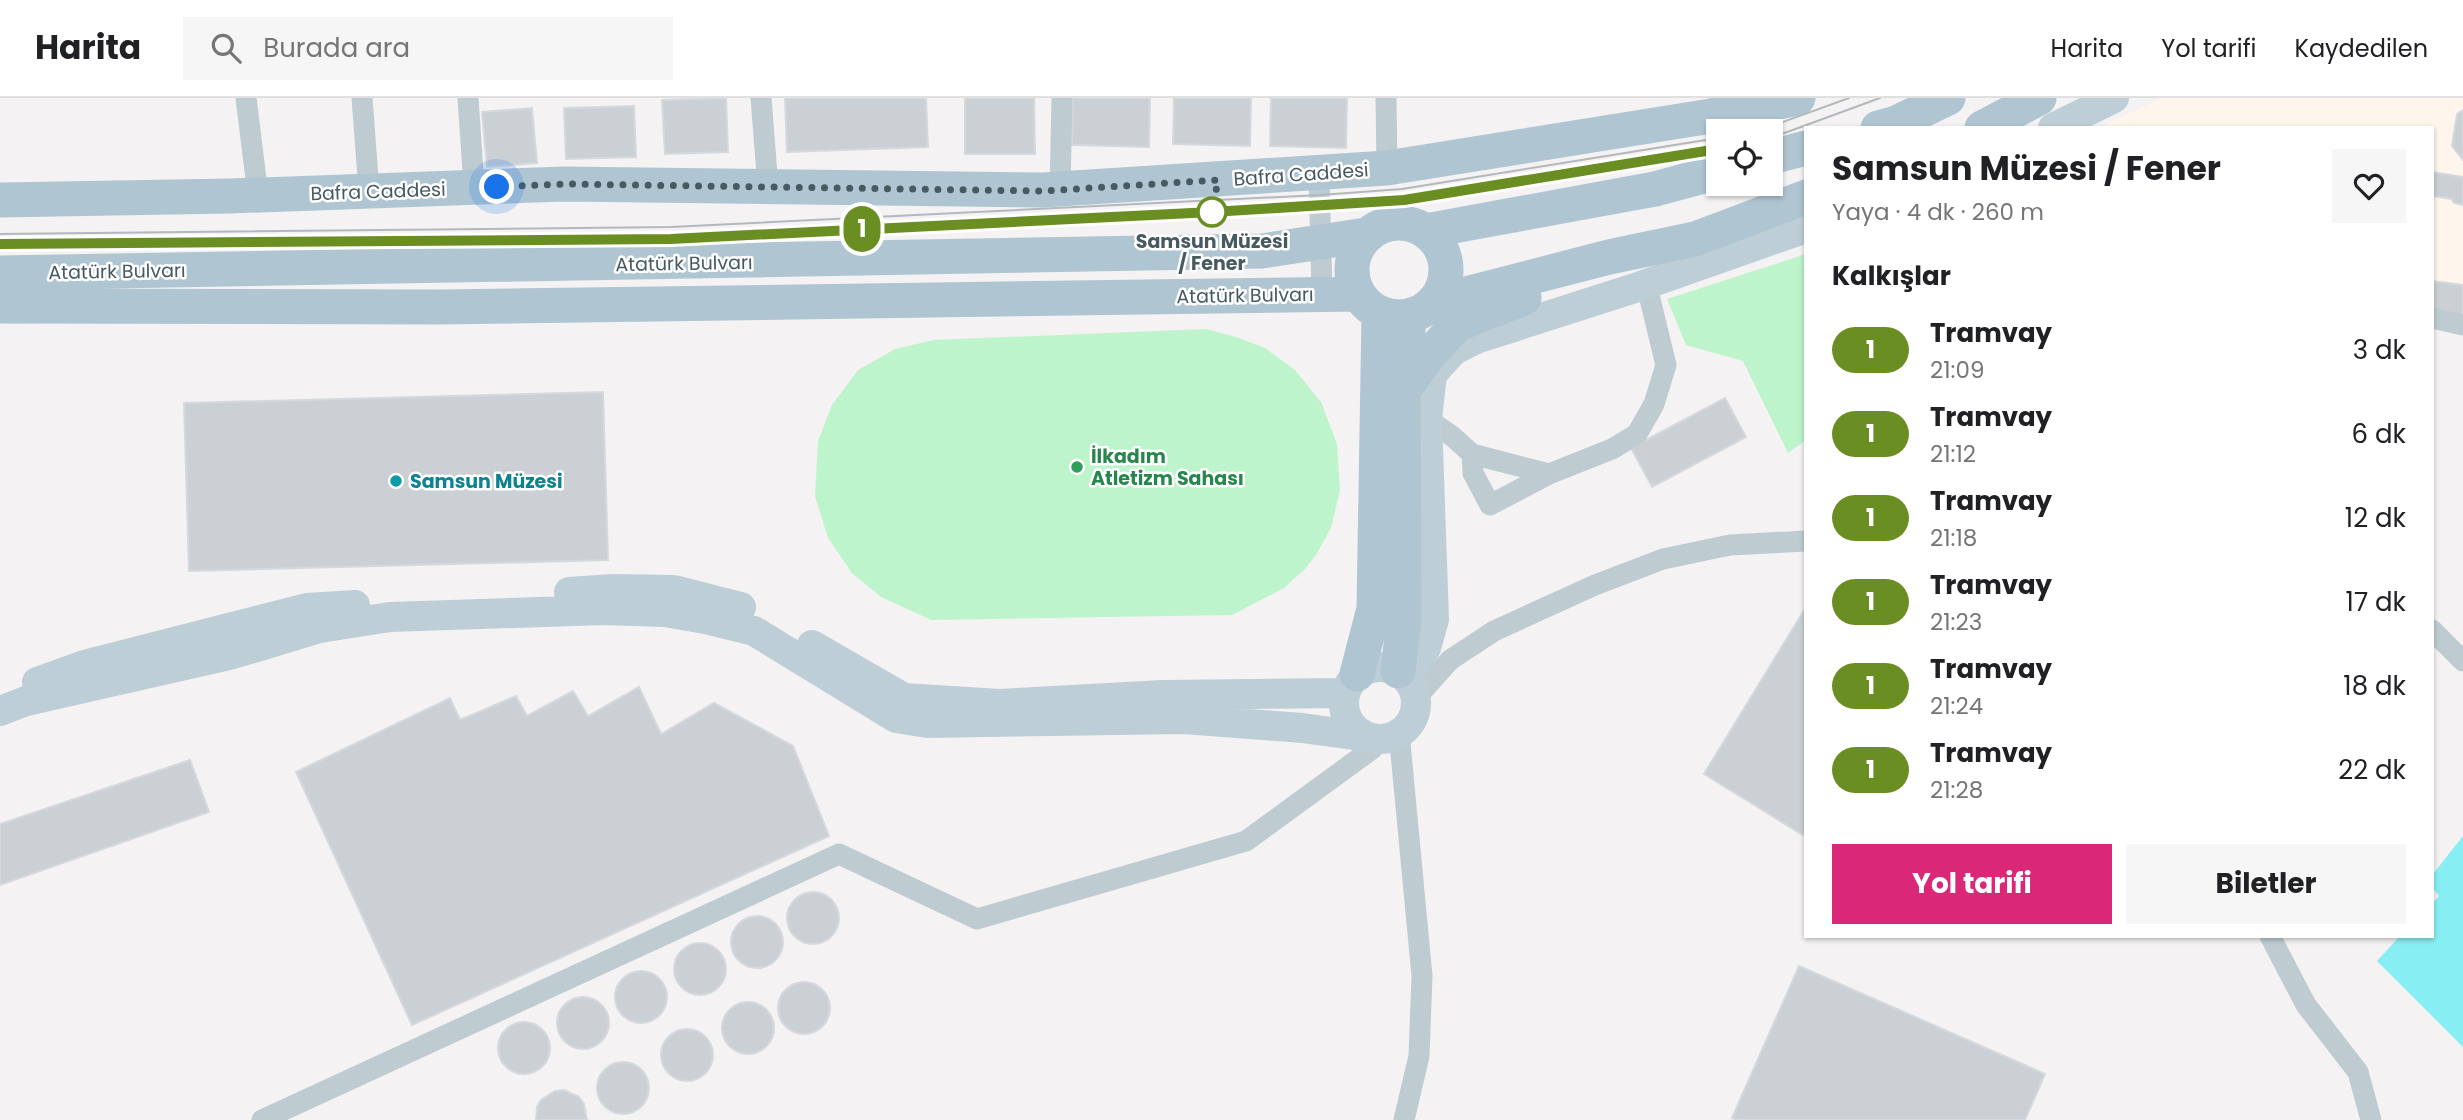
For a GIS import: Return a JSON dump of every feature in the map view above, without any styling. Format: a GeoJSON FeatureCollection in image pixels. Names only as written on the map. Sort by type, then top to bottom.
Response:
{"type":"FeatureCollection","features":[{"type":"Feature","properties":{"kind":"main road","name":"Bafra Caddesi"},"geometry":{"type":"LineString","coordinates":[[0,200],[258,195],[564,184],[1043,191],[1387,168],[1711,107],[1798,98]]}},
{"type":"Feature","properties":{"kind":"main road"},"geometry":{"type":"LineString","coordinates":[[1885,126],[1948,98]]}},
{"type":"Feature","properties":{"kind":"main road"},"geometry":{"type":"LineString","coordinates":[[1986,126],[2039,98]]}},
{"type":"Feature","properties":{"kind":"main road"},"geometry":{"type":"LineString","coordinates":[[1783,154],[1804,149]]}},
{"type":"Feature","properties":{"kind":"main road","name":"Atatürk Bulvarı"},"geometry":{"type":"LineString","coordinates":[[0,273],[1262,251],[1366,235],[1395,223],[1411,224],[1426,231],[1655,189],[1706,175]]}},
{"type":"Feature","properties":{"kind":"main road","name":"Atatürk Bulvarı"},"geometry":{"type":"LineString","coordinates":[[0,306],[440,307],[1322,294],[1395,307],[1695,239],[1804,198]]}},
{"type":"Feature","properties":{"kind":"main road"},"geometry":{"type":"LineString","coordinates":[[1395,307],[1443,288],[1446,272],[1444,257],[1437,243],[1426,231]]}},
{"type":"Feature","properties":{"kind":"main road"},"geometry":{"type":"LineString","coordinates":[[1366,235],[1356,248],[1351,263],[1352,278],[1395,307]]}},
{"type":"Feature","properties":{"kind":"main road"},"geometry":{"type":"LineString","coordinates":[[1403,391],[1428,356],[1458,324],[1536,293],[1695,239]]}},
{"type":"Feature","properties":{"kind":"main road"},"geometry":{"type":"LineString","coordinates":[[1395,307],[1403,391],[1404,619],[1407,682]]}},
{"type":"Feature","properties":{"kind":"main road"},"geometry":{"type":"LineString","coordinates":[[1351,684],[1374,609],[1395,307]]}},
{"type":"Feature","properties":{"kind":"street"},"geometry":{"type":"LineString","coordinates":[[246,98],[258,195]]}},
{"type":"Feature","properties":{"kind":"street"},"geometry":{"type":"LineString","coordinates":[[362,98],[369,191]]}},
{"type":"Feature","properties":{"kind":"street"},"geometry":{"type":"LineString","coordinates":[[468,98],[474,187]]}},
{"type":"Feature","properties":{"kind":"street"},"geometry":{"type":"LineString","coordinates":[[761,98],[768,187]]}},
{"type":"Feature","properties":{"kind":"street"},"geometry":{"type":"LineString","coordinates":[[1060,189],[1062,98]]}},
{"type":"Feature","properties":{"kind":"street"},"geometry":{"type":"LineString","coordinates":[[1386,98],[1387,168]]}},
{"type":"Feature","properties":{"kind":"street"},"geometry":{"type":"LineString","coordinates":[[2057,126],[2114,98]]}},
{"type":"Feature","properties":{"kind":"street"},"geometry":{"type":"LineString","coordinates":[[1319,174],[1322,294]]}},
{"type":"Feature","properties":{"kind":"street"},"geometry":{"type":"LineString","coordinates":[[1407,682],[1426,648],[1434,620],[1427,419],[1432,374],[1454,350],[1476,339],[1638,288],[1804,229]]}},
{"type":"Feature","properties":{"kind":"street"},"geometry":{"type":"LineString","coordinates":[[1472,454],[1473,473],[1490,505],[1549,474],[1612,449],[1637,433],[1654,404],[1666,365],[1649,295],[1638,288]]}},
{"type":"Feature","properties":{"kind":"street"},"geometry":{"type":"LineString","coordinates":[[2434,318],[2463,325]]}},
{"type":"Feature","properties":{"kind":"street"},"geometry":{"type":"LineString","coordinates":[[1427,419],[1472,454],[1549,474]]}},
{"type":"Feature","properties":{"kind":"street"},"geometry":{"type":"LineString","coordinates":[[1407,682],[1450,660],[1494,631],[1595,585],[1663,559],[1730,545],[1804,541]]}},
{"type":"Feature","properties":{"kind":"street"},"geometry":{"type":"LineString","coordinates":[[0,695],[84,665],[307,608],[613,589],[674,590],[747,608],[904,698],[1000,704],[1351,684],[1377,667],[1388,667],[1407,682],[1416,710],[1411,722],[1402,732],[1379,738],[1302,728],[1184,719],[927,723],[897,718],[754,631],[665,612],[616,611],[390,617],[320,628],[233,654],[26,701],[0,710]]}},
{"type":"Feature","properties":{"kind":"street"},"geometry":{"type":"LineString","coordinates":[[2434,632],[2463,661]]}},
{"type":"Feature","properties":{"kind":"street"},"geometry":{"type":"LineString","coordinates":[[1351,684],[1344,704],[1351,724],[1359,732],[1400,743],[1422,976],[1419,1056],[1404,1120]]}},
{"type":"Feature","properties":{"kind":"street"},"geometry":{"type":"LineString","coordinates":[[262,1120],[839,854],[977,919],[1246,841],[1372,749],[1379,738]]}},
{"type":"Feature","properties":{"kind":"street"},"geometry":{"type":"LineString","coordinates":[[2271,938],[2305,1005],[2358,1072],[2371,1120]]}},
{"type":"Feature","properties":{"kind":"shaded area"},"geometry":{"type":"Polygon","coordinates":[[[2162,98],[2463,98],[2463,285],[2434,281],[2434,126],[2102,126],[2162,98]]]}},
{"type":"Feature","properties":{"kind":"green space"},"geometry":{"type":"Polygon","coordinates":[[[1804,255],[1804,441],[1788,453],[1743,361],[1686,345],[1667,299],[1804,255]]]}},
{"type":"Feature","properties":{"kind":"green space","name":"İlkadım Atletizm Sahası"},"geometry":{"type":"Polygon","coordinates":[[[1206,329],[1265,348],[1295,370],[1321,402],[1337,444],[1340,490],[1331,528],[1316,555],[1284,588],[1232,615],[931,620],[881,597],[852,573],[828,538],[815,496],[818,441],[832,405],[858,370],[895,349],[934,340],[1206,329]]]}},
{"type":"Feature","properties":{"kind":"water"},"geometry":{"type":"Polygon","coordinates":[[[2463,836],[2463,1047],[2377,961],[2398,938],[2434,938],[2434,902],[2439,896],[2434,889],[2434,873],[2463,836]]]}},
{"type":"Feature","properties":{"kind":"building"},"geometry":{"type":"Polygon","coordinates":[[[726,98],[728,152],[665,154],[662,100],[726,98]]]}},
{"type":"Feature","properties":{"kind":"building"},"geometry":{"type":"Polygon","coordinates":[[[785,98],[926,98],[928,147],[787,152],[785,98]]]}},
{"type":"Feature","properties":{"kind":"building"},"geometry":{"type":"Polygon","coordinates":[[[965,98],[1034,98],[1035,154],[965,154],[965,98]]]}},
{"type":"Feature","properties":{"kind":"building"},"geometry":{"type":"Polygon","coordinates":[[[1073,98],[1150,98],[1149,147],[1072,145],[1073,98]]]}},
{"type":"Feature","properties":{"kind":"building"},"geometry":{"type":"Polygon","coordinates":[[[1174,98],[1251,98],[1250,146],[1173,144],[1174,98]]]}},
{"type":"Feature","properties":{"kind":"building"},"geometry":{"type":"Polygon","coordinates":[[[1271,98],[1347,98],[1346,148],[1270,146],[1271,98]]]}},
{"type":"Feature","properties":{"kind":"building"},"geometry":{"type":"Polygon","coordinates":[[[634,106],[636,157],[566,159],[564,108],[634,106]]]}},
{"type":"Feature","properties":{"kind":"building"},"geometry":{"type":"Polygon","coordinates":[[[532,108],[537,163],[487,167],[482,112],[532,108]]]}},
{"type":"Feature","properties":{"kind":"building"},"geometry":{"type":"Polygon","coordinates":[[[2463,110],[2463,160],[2452,146],[2457,114],[2463,110]]]}},
{"type":"Feature","properties":{"kind":"building"},"geometry":{"type":"Polygon","coordinates":[[[2434,172],[2463,177],[2463,205],[2454,203],[2452,199],[2434,196],[2434,172]]]}},
{"type":"Feature","properties":{"kind":"building"},"geometry":{"type":"Polygon","coordinates":[[[2434,281],[2463,285],[2463,318],[2434,314],[2434,281]]]}},
{"type":"Feature","properties":{"kind":"building","name":"Samsun Müzesi"},"geometry":{"type":"Polygon","coordinates":[[[603,392],[608,560],[189,571],[184,403],[603,392]]]}},
{"type":"Feature","properties":{"kind":"building"},"geometry":{"type":"Polygon","coordinates":[[[1725,398],[1746,437],[1652,487],[1631,448],[1725,398]]]}},
{"type":"Feature","properties":{"kind":"building"},"geometry":{"type":"Polygon","coordinates":[[[1804,610],[1804,836],[1704,774],[1804,610]]]}},
{"type":"Feature","properties":{"kind":"building"},"geometry":{"type":"Polygon","coordinates":[[[639,687],[661,734],[714,703],[793,746],[829,836],[412,1025],[296,772],[450,698],[460,720],[516,696],[527,716],[573,691],[588,716],[639,687]]]}},
{"type":"Feature","properties":{"kind":"building"},"geometry":{"type":"Polygon","coordinates":[[[190,760],[209,812],[0,885],[0,824],[190,760]]]}},
{"type":"Feature","properties":{"kind":"building"},"geometry":{"type":"Polygon","coordinates":[[[813,892],[823,894],[831,900],[837,908],[837,928],[831,936],[823,942],[813,944],[803,942],[795,936],[789,928],[787,918],[789,908],[795,900],[803,894],[813,892]]]}},
{"type":"Feature","properties":{"kind":"building"},"geometry":{"type":"Polygon","coordinates":[[[757,916],[767,918],[775,924],[781,932],[781,952],[775,960],[767,966],[757,968],[747,966],[739,960],[733,952],[731,942],[733,932],[739,924],[747,918],[757,916]]]}},
{"type":"Feature","properties":{"kind":"building"},"geometry":{"type":"Polygon","coordinates":[[[700,943],[710,945],[718,951],[724,959],[724,979],[718,987],[710,993],[700,995],[690,993],[682,987],[676,979],[674,969],[676,959],[682,951],[690,945],[700,943]]]}},
{"type":"Feature","properties":{"kind":"building"},"geometry":{"type":"Polygon","coordinates":[[[1799,966],[2045,1074],[2025,1120],[1732,1118],[1799,966]]]}},
{"type":"Feature","properties":{"kind":"building"},"geometry":{"type":"Polygon","coordinates":[[[641,971],[651,973],[659,979],[665,987],[665,1007],[659,1015],[651,1021],[641,1023],[631,1021],[623,1015],[617,1007],[615,997],[617,987],[623,979],[631,973],[641,971]]]}},
{"type":"Feature","properties":{"kind":"building"},"geometry":{"type":"Polygon","coordinates":[[[804,982],[814,984],[822,990],[828,998],[828,1018],[822,1026],[814,1032],[804,1034],[794,1032],[786,1026],[780,1018],[778,1008],[780,998],[786,990],[794,984],[804,982]]]}},
{"type":"Feature","properties":{"kind":"building"},"geometry":{"type":"Polygon","coordinates":[[[583,997],[593,999],[601,1005],[607,1013],[607,1033],[601,1041],[593,1047],[583,1049],[573,1047],[565,1041],[559,1033],[557,1023],[559,1013],[565,1005],[573,999],[583,997]]]}},
{"type":"Feature","properties":{"kind":"building"},"geometry":{"type":"Polygon","coordinates":[[[748,1002],[758,1004],[766,1010],[772,1018],[772,1038],[766,1046],[758,1052],[748,1054],[738,1052],[730,1046],[724,1038],[722,1028],[724,1018],[730,1010],[738,1004],[748,1002]]]}},
{"type":"Feature","properties":{"kind":"building"},"geometry":{"type":"Polygon","coordinates":[[[524,1022],[534,1024],[542,1030],[548,1038],[548,1058],[542,1066],[534,1072],[524,1074],[514,1072],[506,1066],[500,1058],[498,1048],[500,1038],[506,1030],[514,1024],[524,1022]]]}},
{"type":"Feature","properties":{"kind":"building"},"geometry":{"type":"Polygon","coordinates":[[[687,1029],[697,1031],[705,1037],[711,1045],[711,1065],[705,1073],[697,1079],[687,1081],[677,1079],[669,1073],[663,1065],[661,1055],[663,1045],[669,1037],[677,1031],[687,1029]]]}},
{"type":"Feature","properties":{"kind":"building"},"geometry":{"type":"Polygon","coordinates":[[[623,1062],[633,1064],[641,1070],[647,1078],[647,1098],[641,1106],[633,1112],[623,1114],[613,1112],[605,1106],[599,1098],[597,1088],[599,1078],[605,1070],[613,1064],[623,1062]]]}},
{"type":"Feature","properties":{"kind":"building"},"geometry":{"type":"Polygon","coordinates":[[[564,1090],[579,1097],[584,1104],[587,1120],[536,1120],[537,1107],[541,1100],[555,1091],[564,1090]]]}},
{"type":"Feature","properties":{"kind":"tram line"},"geometry":{"type":"LineString","coordinates":[[1783,122],[1849,98]]}},
{"type":"Feature","properties":{"kind":"tram line"},"geometry":{"type":"LineString","coordinates":[[1783,134],[1880,98]]}},
{"type":"Feature","properties":{"kind":"tram line"},"geometry":{"type":"LineString","coordinates":[[0,234],[671,227],[1320,195],[1402,189],[1706,140]]}},
{"type":"Feature","properties":{"kind":"tram line"},"geometry":{"type":"LineString","coordinates":[[150,243],[671,239],[1320,206],[1404,200],[1706,151]]}},
{"type":"Feature","properties":{"kind":"tram line","name":"1"},"geometry":{"type":"LineString","coordinates":[[0,244],[671,239],[1212,212],[1404,200],[1706,152]]}},
{"type":"Feature","properties":{"kind":"place","name":"Samsun Müzesi / Fener"},"geometry":{"type":"Point","coordinates":[1212,212]}},
{"type":"Feature","properties":{"kind":"place","name":"İlkadım Atletizm Sahası"},"geometry":{"type":"Point","coordinates":[1077,467]}},
{"type":"Feature","properties":{"kind":"place","name":"Samsun Müzesi"},"geometry":{"type":"Point","coordinates":[396,481]}},
{"type":"Feature","properties":{"kind":"route"},"geometry":{"type":"LineString","coordinates":[[497,187],[564,184],[1043,191],[1218,180],[1212,212]]}}]}
